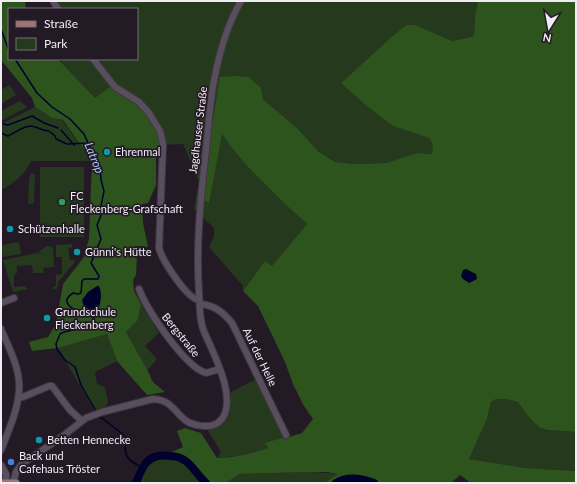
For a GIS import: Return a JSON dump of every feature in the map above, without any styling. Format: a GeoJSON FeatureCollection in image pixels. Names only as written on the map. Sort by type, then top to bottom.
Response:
{"type":"FeatureCollection","features":[{"type":"Feature","properties":{"kind":"street","name":"Jagdhauser Straße"},"geometry":{"type":"LineString","coordinates":[[9,483],[22,464],[82,421],[90,416],[102,412],[148,400],[159,400],[171,405],[188,421],[199,425],[214,425],[222,418],[226,408],[225,385],[202,325],[199,302],[197,262],[198,230],[213,88],[233,14],[241,1]]}},
{"type":"Feature","properties":{"kind":"street"},"geometry":{"type":"LineString","coordinates":[[95,60],[115,87],[139,102],[144,107],[154,119],[160,131],[163,144],[159,248],[167,266],[194,299],[199,302]]}},
{"type":"Feature","properties":{"kind":"street","name":"Bergstraße"},"geometry":{"type":"LineString","coordinates":[[139,289],[150,312],[191,364],[206,373],[220,369]]}},
{"type":"Feature","properties":{"kind":"street"},"geometry":{"type":"LineString","coordinates":[[1,304],[14,298]]}},
{"type":"Feature","properties":{"kind":"street","name":"Auf der Helle"},"geometry":{"type":"LineString","coordinates":[[199,302],[213,306],[232,323],[286,435]]}},
{"type":"Feature","properties":{"kind":"street"},"geometry":{"type":"LineString","coordinates":[[1,329],[13,356],[19,385],[18,397],[12,419],[1,450]]}},
{"type":"Feature","properties":{"kind":"street"},"geometry":{"type":"LineString","coordinates":[[18,397],[23,397],[52,386],[70,410],[82,421]]}},
{"type":"Feature","properties":{"kind":"street"},"geometry":{"type":"LineString","coordinates":[[1,465],[6,473],[9,483]]}},
{"type":"Feature","properties":{"kind":"green space"},"geometry":{"type":"Polygon","coordinates":[[[1,1],[25,1],[26,8],[8,8],[8,60],[59,60],[95,98],[111,86],[142,107],[161,137],[161,145],[156,154],[156,185],[148,203],[142,204],[143,223],[148,247],[135,246],[137,254],[136,275],[133,280],[134,291],[141,304],[138,320],[126,332],[151,379],[165,392],[147,395],[117,361],[107,334],[58,348],[32,351],[29,342],[48,337],[56,324],[63,284],[84,257],[89,239],[92,161],[63,120],[52,118],[35,107],[32,98],[2,61],[1,1]]]}},
{"type":"Feature","properties":{"kind":"green space"},"geometry":{"type":"Polygon","coordinates":[[[56,1],[478,1],[475,16],[474,36],[451,41],[415,25],[406,25],[341,83],[393,126],[429,138],[434,143],[432,154],[423,153],[386,163],[354,164],[335,162],[319,152],[298,129],[263,99],[261,88],[212,126],[208,156],[222,133],[251,170],[307,224],[272,266],[265,261],[243,291],[243,286],[209,247],[214,236],[214,228],[194,209],[199,181],[183,144],[161,145],[111,86],[95,98],[61,62],[64,60],[138,60],[138,8],[60,8],[56,1]]]}},
{"type":"Feature","properties":{"kind":"green space"},"geometry":{"type":"Polygon","coordinates":[[[478,1],[576,1],[576,432],[547,430],[539,427],[528,416],[518,402],[506,399],[496,399],[491,402],[487,419],[469,459],[525,468],[576,470],[576,483],[471,483],[460,475],[451,483],[324,483],[338,474],[313,472],[239,474],[226,483],[202,483],[185,462],[177,457],[161,457],[183,447],[177,431],[185,428],[201,433],[217,458],[224,458],[243,455],[268,448],[265,443],[302,433],[313,419],[304,406],[293,384],[285,362],[258,306],[243,291],[265,261],[272,266],[307,224],[251,170],[222,134],[209,203],[203,199],[210,149],[209,144],[220,77],[248,77],[261,88],[263,99],[298,129],[319,152],[335,162],[354,164],[386,163],[418,153],[432,154],[433,144],[429,138],[393,126],[341,83],[406,25],[415,25],[452,41],[474,36],[475,16],[478,1]]]}},
{"type":"Feature","properties":{"kind":"green space"},"geometry":{"type":"Polygon","coordinates":[[[10,85],[16,95],[1,104],[1,90],[10,85]]]}},
{"type":"Feature","properties":{"kind":"green space"},"geometry":{"type":"Polygon","coordinates":[[[20,101],[27,107],[1,121],[1,111],[20,101]]]}},
{"type":"Feature","properties":{"kind":"green space"},"geometry":{"type":"Polygon","coordinates":[[[35,107],[52,118],[62,120],[92,161],[31,161],[29,166],[19,178],[1,190],[1,124],[35,107]]]}},
{"type":"Feature","properties":{"kind":"green space","name":"FC Fleckenberg-Grafschaft"},"geometry":{"type":"Polygon","coordinates":[[[40,167],[84,167],[84,237],[40,237],[40,167]]]}},
{"type":"Feature","properties":{"kind":"green space"},"geometry":{"type":"Polygon","coordinates":[[[31,173],[35,175],[34,203],[28,204],[29,179],[31,173]]]}},
{"type":"Feature","properties":{"kind":"green space"},"geometry":{"type":"Polygon","coordinates":[[[19,242],[21,254],[3,257],[1,245],[19,242]]]}},
{"type":"Feature","properties":{"kind":"green space"},"geometry":{"type":"Polygon","coordinates":[[[72,244],[72,247],[68,249],[70,260],[74,260],[75,262],[58,282],[57,289],[53,289],[53,287],[56,286],[56,275],[62,274],[62,257],[56,257],[56,245],[72,244]]]}},
{"type":"Feature","properties":{"kind":"green space"},"geometry":{"type":"Polygon","coordinates":[[[47,246],[53,248],[54,267],[43,268],[44,273],[33,273],[32,265],[17,266],[17,273],[14,275],[14,287],[24,286],[28,289],[13,292],[3,260],[38,253],[45,255],[38,252],[47,246]]]}},
{"type":"Feature","properties":{"kind":"green space"},"geometry":{"type":"Polygon","coordinates":[[[141,304],[159,333],[145,346],[157,359],[147,371],[126,332],[138,320],[141,304]]]}},
{"type":"Feature","properties":{"kind":"green space"},"geometry":{"type":"Polygon","coordinates":[[[107,334],[117,361],[95,372],[97,384],[105,387],[108,402],[106,406],[94,410],[58,348],[107,334]]]}},
{"type":"Feature","properties":{"kind":"green space"},"geometry":{"type":"Polygon","coordinates":[[[256,379],[284,437],[265,443],[268,448],[238,456],[217,458],[221,452],[207,429],[221,425],[225,422],[229,412],[231,392],[256,379]]]}},
{"type":"Feature","properties":{"kind":"green space"},"geometry":{"type":"Polygon","coordinates":[[[496,399],[506,399],[518,402],[528,416],[546,430],[576,432],[576,471],[525,468],[469,459],[487,419],[491,402],[496,399]]]}},
{"type":"Feature","properties":{"kind":"green space"},"geometry":{"type":"Polygon","coordinates":[[[161,457],[177,457],[185,462],[202,483],[139,483],[146,468],[161,457]]]}},
{"type":"Feature","properties":{"kind":"green space"},"geometry":{"type":"Polygon","coordinates":[[[313,472],[339,474],[324,483],[226,483],[239,474],[313,472]]]}},
{"type":"Feature","properties":{"kind":"water"},"geometry":{"type":"Polygon","coordinates":[[[466,269],[476,274],[477,279],[469,283],[463,279],[461,276],[463,270],[466,269]]]}},
{"type":"Feature","properties":{"kind":"water"},"geometry":{"type":"Polygon","coordinates":[[[97,286],[100,288],[101,294],[99,307],[88,309],[83,304],[82,300],[88,292],[97,286]]]}},
{"type":"Feature","properties":{"kind":"waterway","name":"Latrop"},"geometry":{"type":"LineString","coordinates":[[1,29],[8,48]]}},
{"type":"Feature","properties":{"kind":"waterway","name":"Latrop"},"geometry":{"type":"LineString","coordinates":[[16,60],[37,93],[52,107],[70,119],[84,134],[100,167],[104,191],[101,206],[102,213],[97,225],[101,239],[91,263],[99,276],[98,279],[84,279],[82,281],[81,293],[73,293],[68,298],[67,302],[73,309],[94,318],[94,323],[90,326],[60,334],[56,344],[57,349],[65,360],[75,367],[81,385],[96,411]]}},
{"type":"Feature","properties":{"kind":"waterway"},"geometry":{"type":"LineString","coordinates":[[3,124],[8,125],[32,116],[44,123],[58,128]]}},
{"type":"Feature","properties":{"kind":"waterway"},"geometry":{"type":"LineString","coordinates":[[1,133],[8,136],[22,128],[31,126],[49,131],[55,136],[56,139],[67,144],[89,143]]}},
{"type":"Feature","properties":{"kind":"waterway"},"geometry":{"type":"LineString","coordinates":[[61,130],[74,145]]}},
{"type":"Feature","properties":{"kind":"waterway","name":"Latrop"},"geometry":{"type":"LineString","coordinates":[[99,416],[124,435],[126,439],[125,449],[127,457],[142,467]]}},
{"type":"Feature","properties":{"kind":"waterway"},"geometry":{"type":"LineString","coordinates":[[136,483],[144,466],[151,458],[156,456],[172,456],[181,458],[190,464],[206,483]]}},
{"type":"Feature","properties":{"kind":"waterway"},"geometry":{"type":"LineString","coordinates":[[336,483],[345,479],[355,478],[374,483]]}},
{"type":"Feature","properties":{"kind":"place","name":"Ehrenmal"},"geometry":{"type":"Point","coordinates":[107,152]}},
{"type":"Feature","properties":{"kind":"place","name":"FC Fleckenberg-Grafschaft"},"geometry":{"type":"Point","coordinates":[62,202]}},
{"type":"Feature","properties":{"kind":"place","name":"Schützenhalle"},"geometry":{"type":"Point","coordinates":[10,229]}},
{"type":"Feature","properties":{"kind":"place","name":"Günni's Hütte"},"geometry":{"type":"Point","coordinates":[77,252]}},
{"type":"Feature","properties":{"kind":"place","name":"Grundschule Fleckenberg"},"geometry":{"type":"Point","coordinates":[47,318]}},
{"type":"Feature","properties":{"kind":"place","name":"Betten Hennecke"},"geometry":{"type":"Point","coordinates":[39,440]}},
{"type":"Feature","properties":{"kind":"place","name":"Back und Cafehaus Tröster"},"geometry":{"type":"Point","coordinates":[11,462]}}]}
